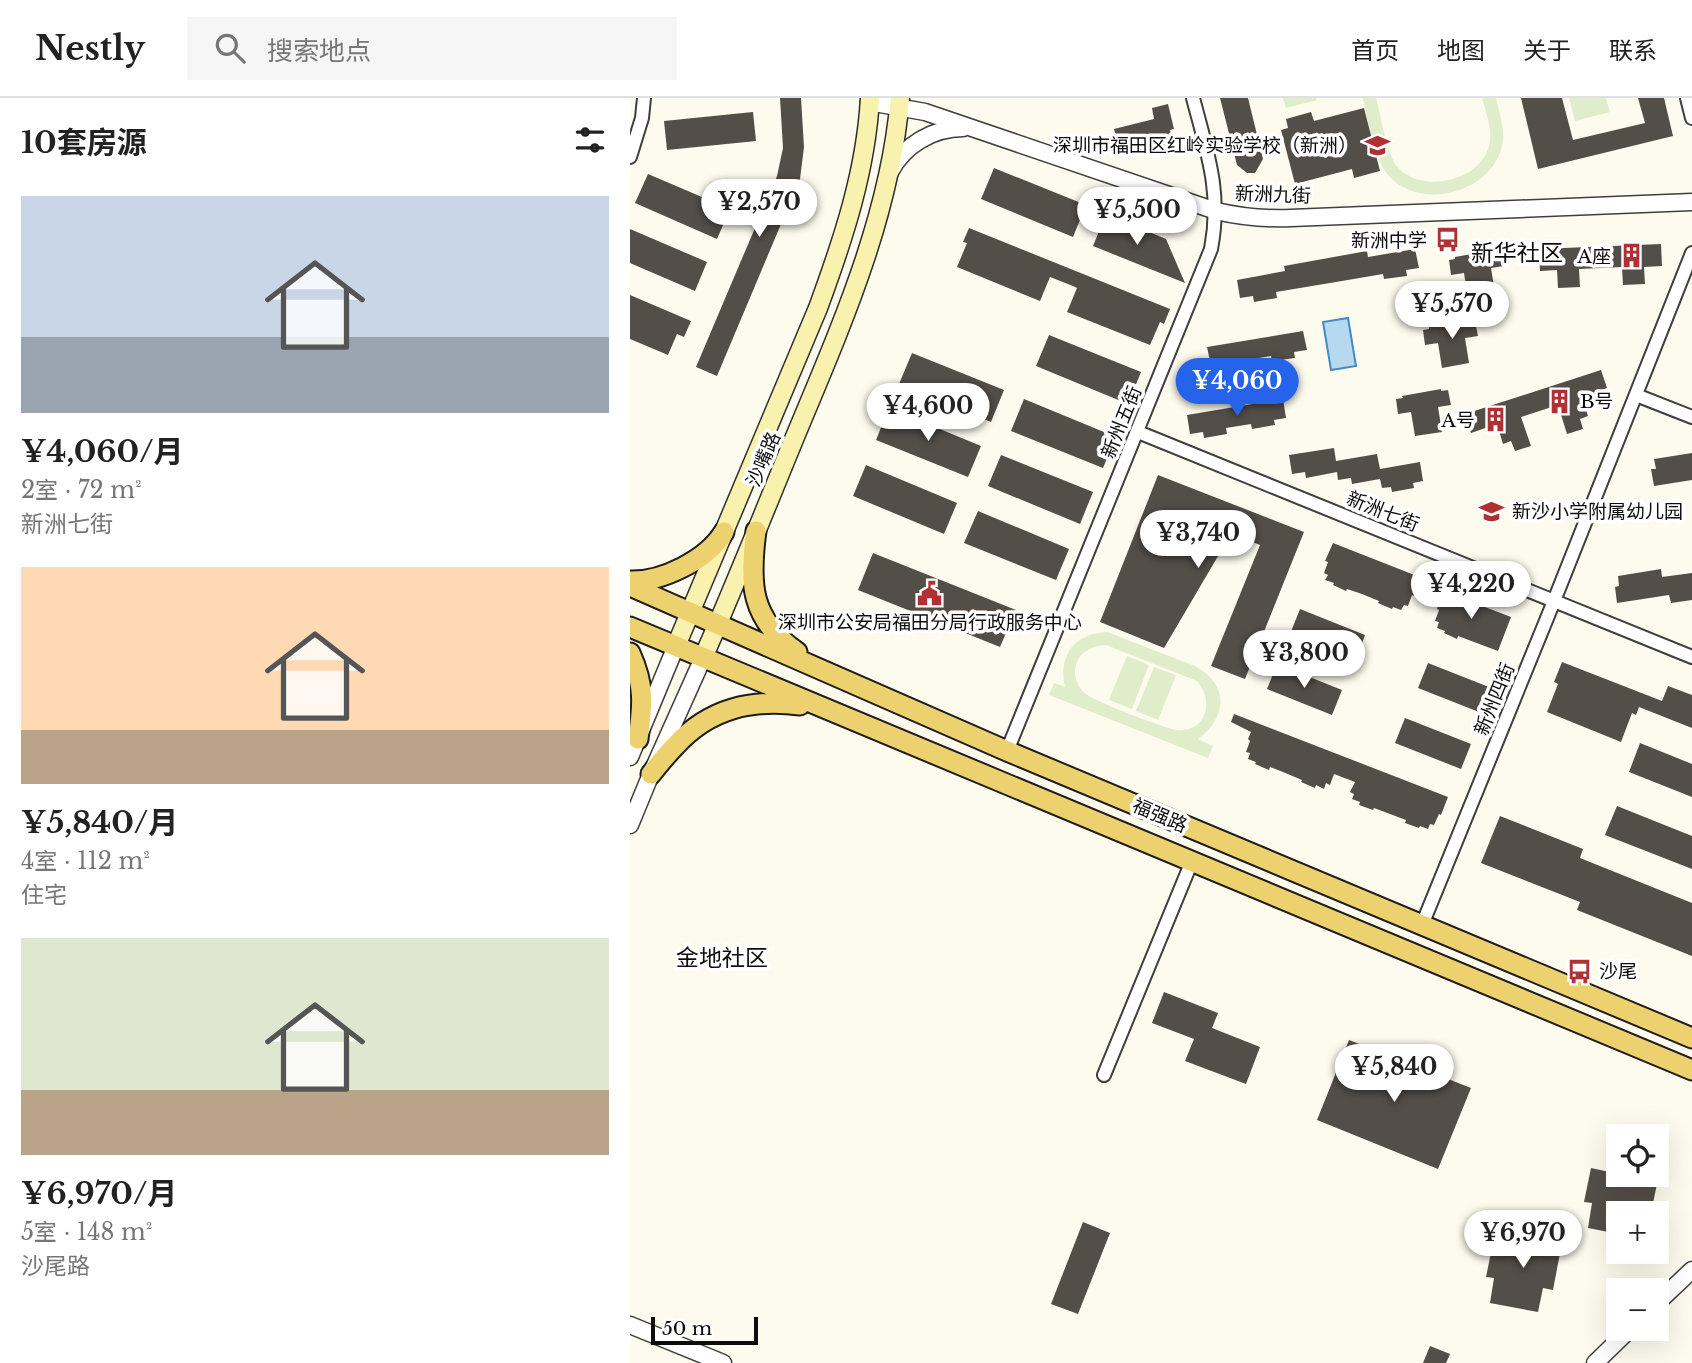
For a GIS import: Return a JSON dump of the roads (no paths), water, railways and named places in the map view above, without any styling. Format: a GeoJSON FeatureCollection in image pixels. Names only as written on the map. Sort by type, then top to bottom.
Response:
{"type":"FeatureCollection","features":[{"type":"Feature","properties":{"kind":"main road","name":"沙嘴路"},"geometry":{"type":"LineString","coordinates":[[676,646],[818,309],[840,248],[865,143],[869,100]]}},
{"type":"Feature","properties":{"kind":"main road","name":"沙嘴路"},"geometry":{"type":"LineString","coordinates":[[703,658],[857,285],[877,224],[895,140],[900,102]]}},
{"type":"Feature","properties":{"kind":"main road"},"geometry":{"type":"LineString","coordinates":[[756,531],[752,573],[758,604],[768,623],[793,649],[833,676]]}},
{"type":"Feature","properties":{"kind":"main road"},"geometry":{"type":"LineString","coordinates":[[630,583],[656,578],[683,566],[715,545],[724,532]]}},
{"type":"Feature","properties":{"kind":"main road","name":"福强路"},"geometry":{"type":"LineString","coordinates":[[630,583],[833,676],[1007,751],[1692,1038]]}},
{"type":"Feature","properties":{"kind":"main road","name":"福强路"},"geometry":{"type":"LineString","coordinates":[[630,627],[1692,1070]]}},
{"type":"Feature","properties":{"kind":"main road"},"geometry":{"type":"LineString","coordinates":[[630,653],[639,679],[643,706],[634,748]]}},
{"type":"Feature","properties":{"kind":"main road"},"geometry":{"type":"LineString","coordinates":[[651,774],[676,744],[698,725],[720,713],[745,705],[772,702],[825,709]]}},
{"type":"Feature","properties":{"kind":"main road"},"geometry":{"type":"LineString","coordinates":[[1655,1055],[1666,1027]]}},
{"type":"Feature","properties":{"kind":"street"},"geometry":{"type":"LineString","coordinates":[[630,157],[642,118],[644,98]]}},
{"type":"Feature","properties":{"kind":"street","name":"新州五街"},"geometry":{"type":"LineString","coordinates":[[1007,751],[1211,248],[1216,211],[1212,174],[1193,98]]}},
{"type":"Feature","properties":{"kind":"street"},"geometry":{"type":"LineString","coordinates":[[1687,98],[1692,118]]}},
{"type":"Feature","properties":{"kind":"street","name":"新洲九街"},"geometry":{"type":"LineString","coordinates":[[869,100],[900,102],[1236,216],[1262,219],[1692,202]]}},
{"type":"Feature","properties":{"kind":"street"},"geometry":{"type":"LineString","coordinates":[[886,184],[897,160],[921,139],[946,129],[975,129]]}},
{"type":"Feature","properties":{"kind":"street","name":"新州四街"},"geometry":{"type":"LineString","coordinates":[[1422,925],[1692,253]]}},
{"type":"Feature","properties":{"kind":"street"},"geometry":{"type":"LineString","coordinates":[[1636,395],[1692,417]]}},
{"type":"Feature","properties":{"kind":"street","name":"新洲七街"},"geometry":{"type":"LineString","coordinates":[[1138,432],[1692,657]]}},
{"type":"Feature","properties":{"kind":"street","name":"沙嘴路"},"geometry":{"type":"LineString","coordinates":[[634,748],[676,646]]}},
{"type":"Feature","properties":{"kind":"street","name":"沙嘴路"},"geometry":{"type":"LineString","coordinates":[[630,825],[703,658]]}},
{"type":"Feature","properties":{"kind":"street"},"geometry":{"type":"LineString","coordinates":[[1104,1075],[1192,862]]}},
{"type":"Feature","properties":{"kind":"street"},"geometry":{"type":"LineString","coordinates":[[1669,1292],[1692,1270]]}},
{"type":"Feature","properties":{"kind":"street"},"geometry":{"type":"LineString","coordinates":[[630,1325],[723,1363]]}},
{"type":"Feature","properties":{"kind":"street"},"geometry":{"type":"LineString","coordinates":[[1597,1362],[1618,1341]]}},
{"type":"Feature","properties":{"kind":"water"},"geometry":{"type":"Polygon","coordinates":[[[1348,318],[1356,366],[1331,370],[1323,322],[1348,318]]]}},
{"type":"Feature","properties":{"kind":"place","name":"深圳市福田区红岭实验学校（新洲）"},"geometry":{"type":"Point","coordinates":[1377,145]}},
{"type":"Feature","properties":{"kind":"place","name":"新洲中学"},"geometry":{"type":"Point","coordinates":[1447,240]}},
{"type":"Feature","properties":{"kind":"place","name":"A座"},"geometry":{"type":"Point","coordinates":[1631,256]}},
{"type":"Feature","properties":{"kind":"place","name":"B号"},"geometry":{"type":"Point","coordinates":[1560,401]}},
{"type":"Feature","properties":{"kind":"place","name":"A号"},"geometry":{"type":"Point","coordinates":[1495,420]}},
{"type":"Feature","properties":{"kind":"place","name":"新沙小学附属幼儿园"},"geometry":{"type":"Point","coordinates":[1492,511]}},
{"type":"Feature","properties":{"kind":"place","name":"深圳市公安局福田分局行政服务中心"},"geometry":{"type":"Point","coordinates":[930,594]}},
{"type":"Feature","properties":{"kind":"place","name":"沙尾"},"geometry":{"type":"Point","coordinates":[1579,971]}},
{"type":"Feature","properties":{"kind":"district","name":"新华社区"},"geometry":{"type":"Point","coordinates":[1517,253]}},
{"type":"Feature","properties":{"kind":"district","name":"金地社区"},"geometry":{"type":"Point","coordinates":[722,958]}}]}
